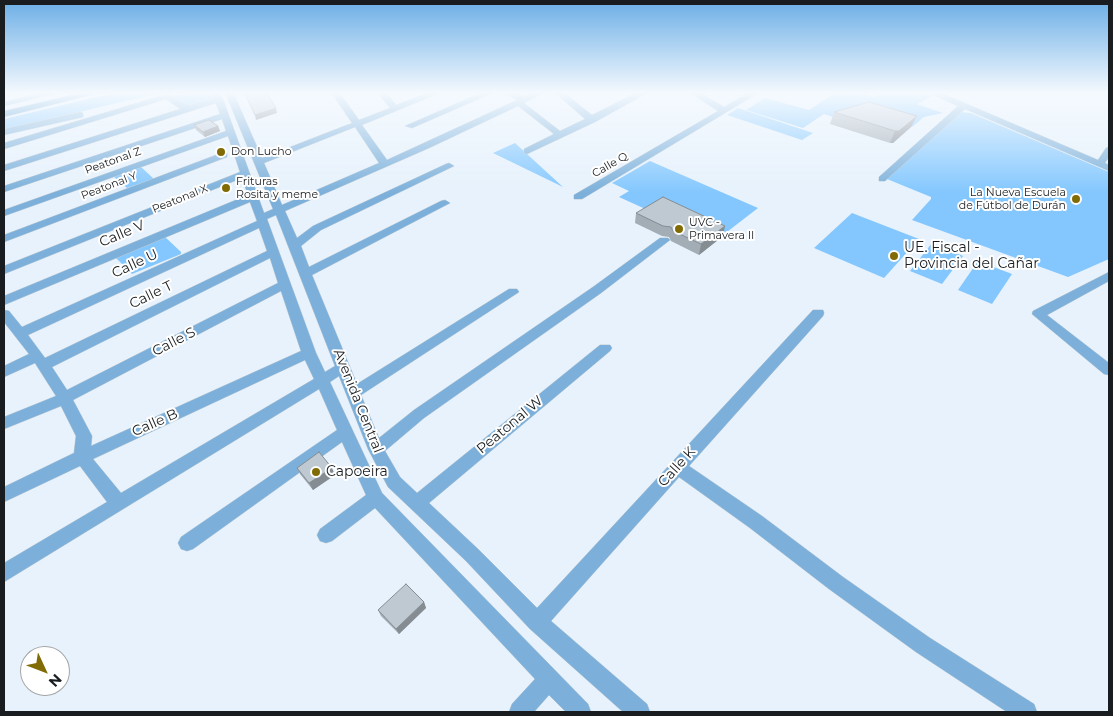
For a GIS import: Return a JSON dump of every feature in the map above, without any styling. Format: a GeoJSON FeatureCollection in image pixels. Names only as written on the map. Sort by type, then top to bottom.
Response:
{"type":"FeatureCollection","features":[{"type":"Feature","properties":{"kind":"street"},"geometry":{"type":"LineString","coordinates":[[4,132],[32,125]]}},
{"type":"Feature","properties":{"kind":"street"},"geometry":{"type":"LineString","coordinates":[[4,146],[71,125]]}},
{"type":"Feature","properties":{"kind":"street"},"geometry":{"type":"LineString","coordinates":[[4,168],[135,125]]}},
{"type":"Feature","properties":{"kind":"street"},"geometry":{"type":"LineString","coordinates":[[4,190],[194,125]]}},
{"type":"Feature","properties":{"kind":"street","name":"Avenida Central"},"geometry":{"type":"LineString","coordinates":[[228,125],[283,285],[309,353],[376,498],[580,712]]}},
{"type":"Feature","properties":{"kind":"street","name":"Avenida Central"},"geometry":{"type":"LineString","coordinates":[[243,125],[296,245],[305,274],[376,449],[394,482],[472,555],[537,622],[639,712]]}},
{"type":"Feature","properties":{"kind":"street"},"geometry":{"type":"LineString","coordinates":[[259,162],[353,125]]}},
{"type":"Feature","properties":{"kind":"street"},"geometry":{"type":"LineString","coordinates":[[358,125],[385,164]]}},
{"type":"Feature","properties":{"kind":"street","name":"Calle U"},"geometry":{"type":"LineString","coordinates":[[20,333],[262,220],[279,210],[470,125]]}},
{"type":"Feature","properties":{"kind":"street"},"geometry":{"type":"LineString","coordinates":[[549,125],[560,135]]}},
{"type":"Feature","properties":{"kind":"street"},"geometry":{"type":"LineString","coordinates":[[527,151],[580,125]]}},
{"type":"Feature","properties":{"kind":"street","name":"Calle Q"},"geometry":{"type":"LineString","coordinates":[[578,197],[700,125]]}},
{"type":"Feature","properties":{"kind":"street"},"geometry":{"type":"LineString","coordinates":[[882,179],[941,125]]}},
{"type":"Feature","properties":{"kind":"street"},"geometry":{"type":"LineString","coordinates":[[1009,125],[1105,166],[1109,150]]}},
{"type":"Feature","properties":{"kind":"street","name":"Peatonal Z"},"geometry":{"type":"LineString","coordinates":[[4,213],[230,132]]}},
{"type":"Feature","properties":{"kind":"street","name":"Peatonal Y"},"geometry":{"type":"LineString","coordinates":[[4,239],[224,156]]}},
{"type":"Feature","properties":{"kind":"street"},"geometry":{"type":"LineString","coordinates":[[296,245],[317,228],[449,166]]}},
{"type":"Feature","properties":{"kind":"street","name":"Peatonal X"},"geometry":{"type":"LineString","coordinates":[[4,270],[245,173]]}},
{"type":"Feature","properties":{"kind":"street","name":"Calle V"},"geometry":{"type":"LineString","coordinates":[[4,301],[253,196]]}},
{"type":"Feature","properties":{"kind":"street"},"geometry":{"type":"LineString","coordinates":[[305,274],[444,203]]}},
{"type":"Feature","properties":{"kind":"street"},"geometry":{"type":"LineString","coordinates":[[376,449],[419,414],[597,290],[664,240]]}},
{"type":"Feature","properties":{"kind":"street","name":"Calle T"},"geometry":{"type":"LineString","coordinates":[[4,372],[40,361],[273,252]]}},
{"type":"Feature","properties":{"kind":"street"},"geometry":{"type":"LineString","coordinates":[[1109,276],[1038,314],[1109,370]]}},
{"type":"Feature","properties":{"kind":"street","name":"Calle S"},"geometry":{"type":"LineString","coordinates":[[4,423],[65,398],[283,285]]}},
{"type":"Feature","properties":{"kind":"street"},"geometry":{"type":"LineString","coordinates":[[354,393],[512,292]]}},
{"type":"Feature","properties":{"kind":"street","name":"Calle K"},"geometry":{"type":"LineString","coordinates":[[537,622],[818,313]]}},
{"type":"Feature","properties":{"kind":"street"},"geometry":{"type":"LineString","coordinates":[[5,318],[20,333],[65,398],[84,436],[82,457],[119,504]]}},
{"type":"Feature","properties":{"kind":"street","name":"Peatonal W"},"geometry":{"type":"LineString","coordinates":[[417,503],[605,348]]}},
{"type":"Feature","properties":{"kind":"street","name":"Calle B"},"geometry":{"type":"LineString","coordinates":[[4,495],[82,457],[309,353]]}},
{"type":"Feature","properties":{"kind":"street"},"geometry":{"type":"LineString","coordinates":[[4,573],[321,379],[344,367]]}},
{"type":"Feature","properties":{"kind":"street"},"geometry":{"type":"LineString","coordinates":[[187,543],[346,432]]}},
{"type":"Feature","properties":{"kind":"street"},"geometry":{"type":"LineString","coordinates":[[677,467],[756,522],[907,634],[1026,712]]}},
{"type":"Feature","properties":{"kind":"street"},"geometry":{"type":"LineString","coordinates":[[326,535],[376,498]]}},
{"type":"Feature","properties":{"kind":"street"},"geometry":{"type":"LineString","coordinates":[[520,712],[549,679]]}},
{"type":"Feature","properties":{"kind":"shaded area"},"geometry":{"type":"Polygon","coordinates":[[[4,125],[23,125],[4,130],[4,125]]]}},
{"type":"Feature","properties":{"kind":"shaded area"},"geometry":{"type":"Polygon","coordinates":[[[758,125],[790,125],[813,133],[802,140],[758,125]]]}},
{"type":"Feature","properties":{"kind":"shaded area"},"geometry":{"type":"Polygon","coordinates":[[[945,125],[1000,125],[1109,172],[1109,259],[1068,277],[912,220],[931,197],[887,179],[945,125]]]}},
{"type":"Feature","properties":{"kind":"shaded area"},"geometry":{"type":"Polygon","coordinates":[[[515,143],[563,187],[493,153],[515,143]]]}},
{"type":"Feature","properties":{"kind":"shaded area"},"geometry":{"type":"Polygon","coordinates":[[[650,161],[758,208],[723,235],[652,212],[619,197],[629,191],[612,183],[650,161]]]}},
{"type":"Feature","properties":{"kind":"shaded area"},"geometry":{"type":"Polygon","coordinates":[[[140,166],[154,179],[127,188],[113,176],[140,166]]]}},
{"type":"Feature","properties":{"kind":"shaded area"},"geometry":{"type":"Polygon","coordinates":[[[852,213],[919,239],[884,278],[814,248],[852,213]]]}},
{"type":"Feature","properties":{"kind":"shaded area"},"geometry":{"type":"Polygon","coordinates":[[[164,236],[181,254],[132,274],[115,257],[164,236]]]}},
{"type":"Feature","properties":{"kind":"shaded area"},"geometry":{"type":"Polygon","coordinates":[[[932,243],[963,256],[942,284],[910,271],[932,243]]]}},
{"type":"Feature","properties":{"kind":"shaded area"},"geometry":{"type":"Polygon","coordinates":[[[978,261],[1012,274],[992,304],[958,290],[978,261]]]}},
{"type":"Feature","properties":{"kind":"building"},"geometry":{"type":"Polygon","coordinates":[[[195,125],[218,126],[203,132],[195,125]]]}},
{"type":"Feature","properties":{"kind":"building"},"geometry":{"type":"Polygon","coordinates":[[[877,125],[906,125],[899,131],[877,125]]]}},
{"type":"Feature","properties":{"kind":"building"},"geometry":{"type":"Polygon","coordinates":[[[663,197],[725,226],[701,244],[673,231],[671,227],[663,226],[636,213],[663,197]]]}},
{"type":"Feature","properties":{"kind":"building","name":"Capoeira"},"geometry":{"type":"Polygon","coordinates":[[[319,452],[332,468],[309,483],[297,468],[319,452]]]}},
{"type":"Feature","properties":{"kind":"building"},"geometry":{"type":"Polygon","coordinates":[[[406,584],[424,602],[396,629],[378,610],[406,584]]]}},
{"type":"Feature","properties":{"kind":"place","name":"Don Lucho"},"geometry":{"type":"Point","coordinates":[221,152]}},
{"type":"Feature","properties":{"kind":"place","name":"Frituras Rosita y meme"},"geometry":{"type":"Point","coordinates":[226,188]}},
{"type":"Feature","properties":{"kind":"place","name":"La Nueva Escuela de Fútbol de Durán"},"geometry":{"type":"Point","coordinates":[1076,199]}},
{"type":"Feature","properties":{"kind":"place","name":"UVC - Primavera II"},"geometry":{"type":"Point","coordinates":[679,229]}},
{"type":"Feature","properties":{"kind":"place","name":"UE. Fiscal - Provincia del Cañar"},"geometry":{"type":"Point","coordinates":[894,256]}},
{"type":"Feature","properties":{"kind":"place","name":"Capoeira"},"geometry":{"type":"Point","coordinates":[316,472]}}]}
